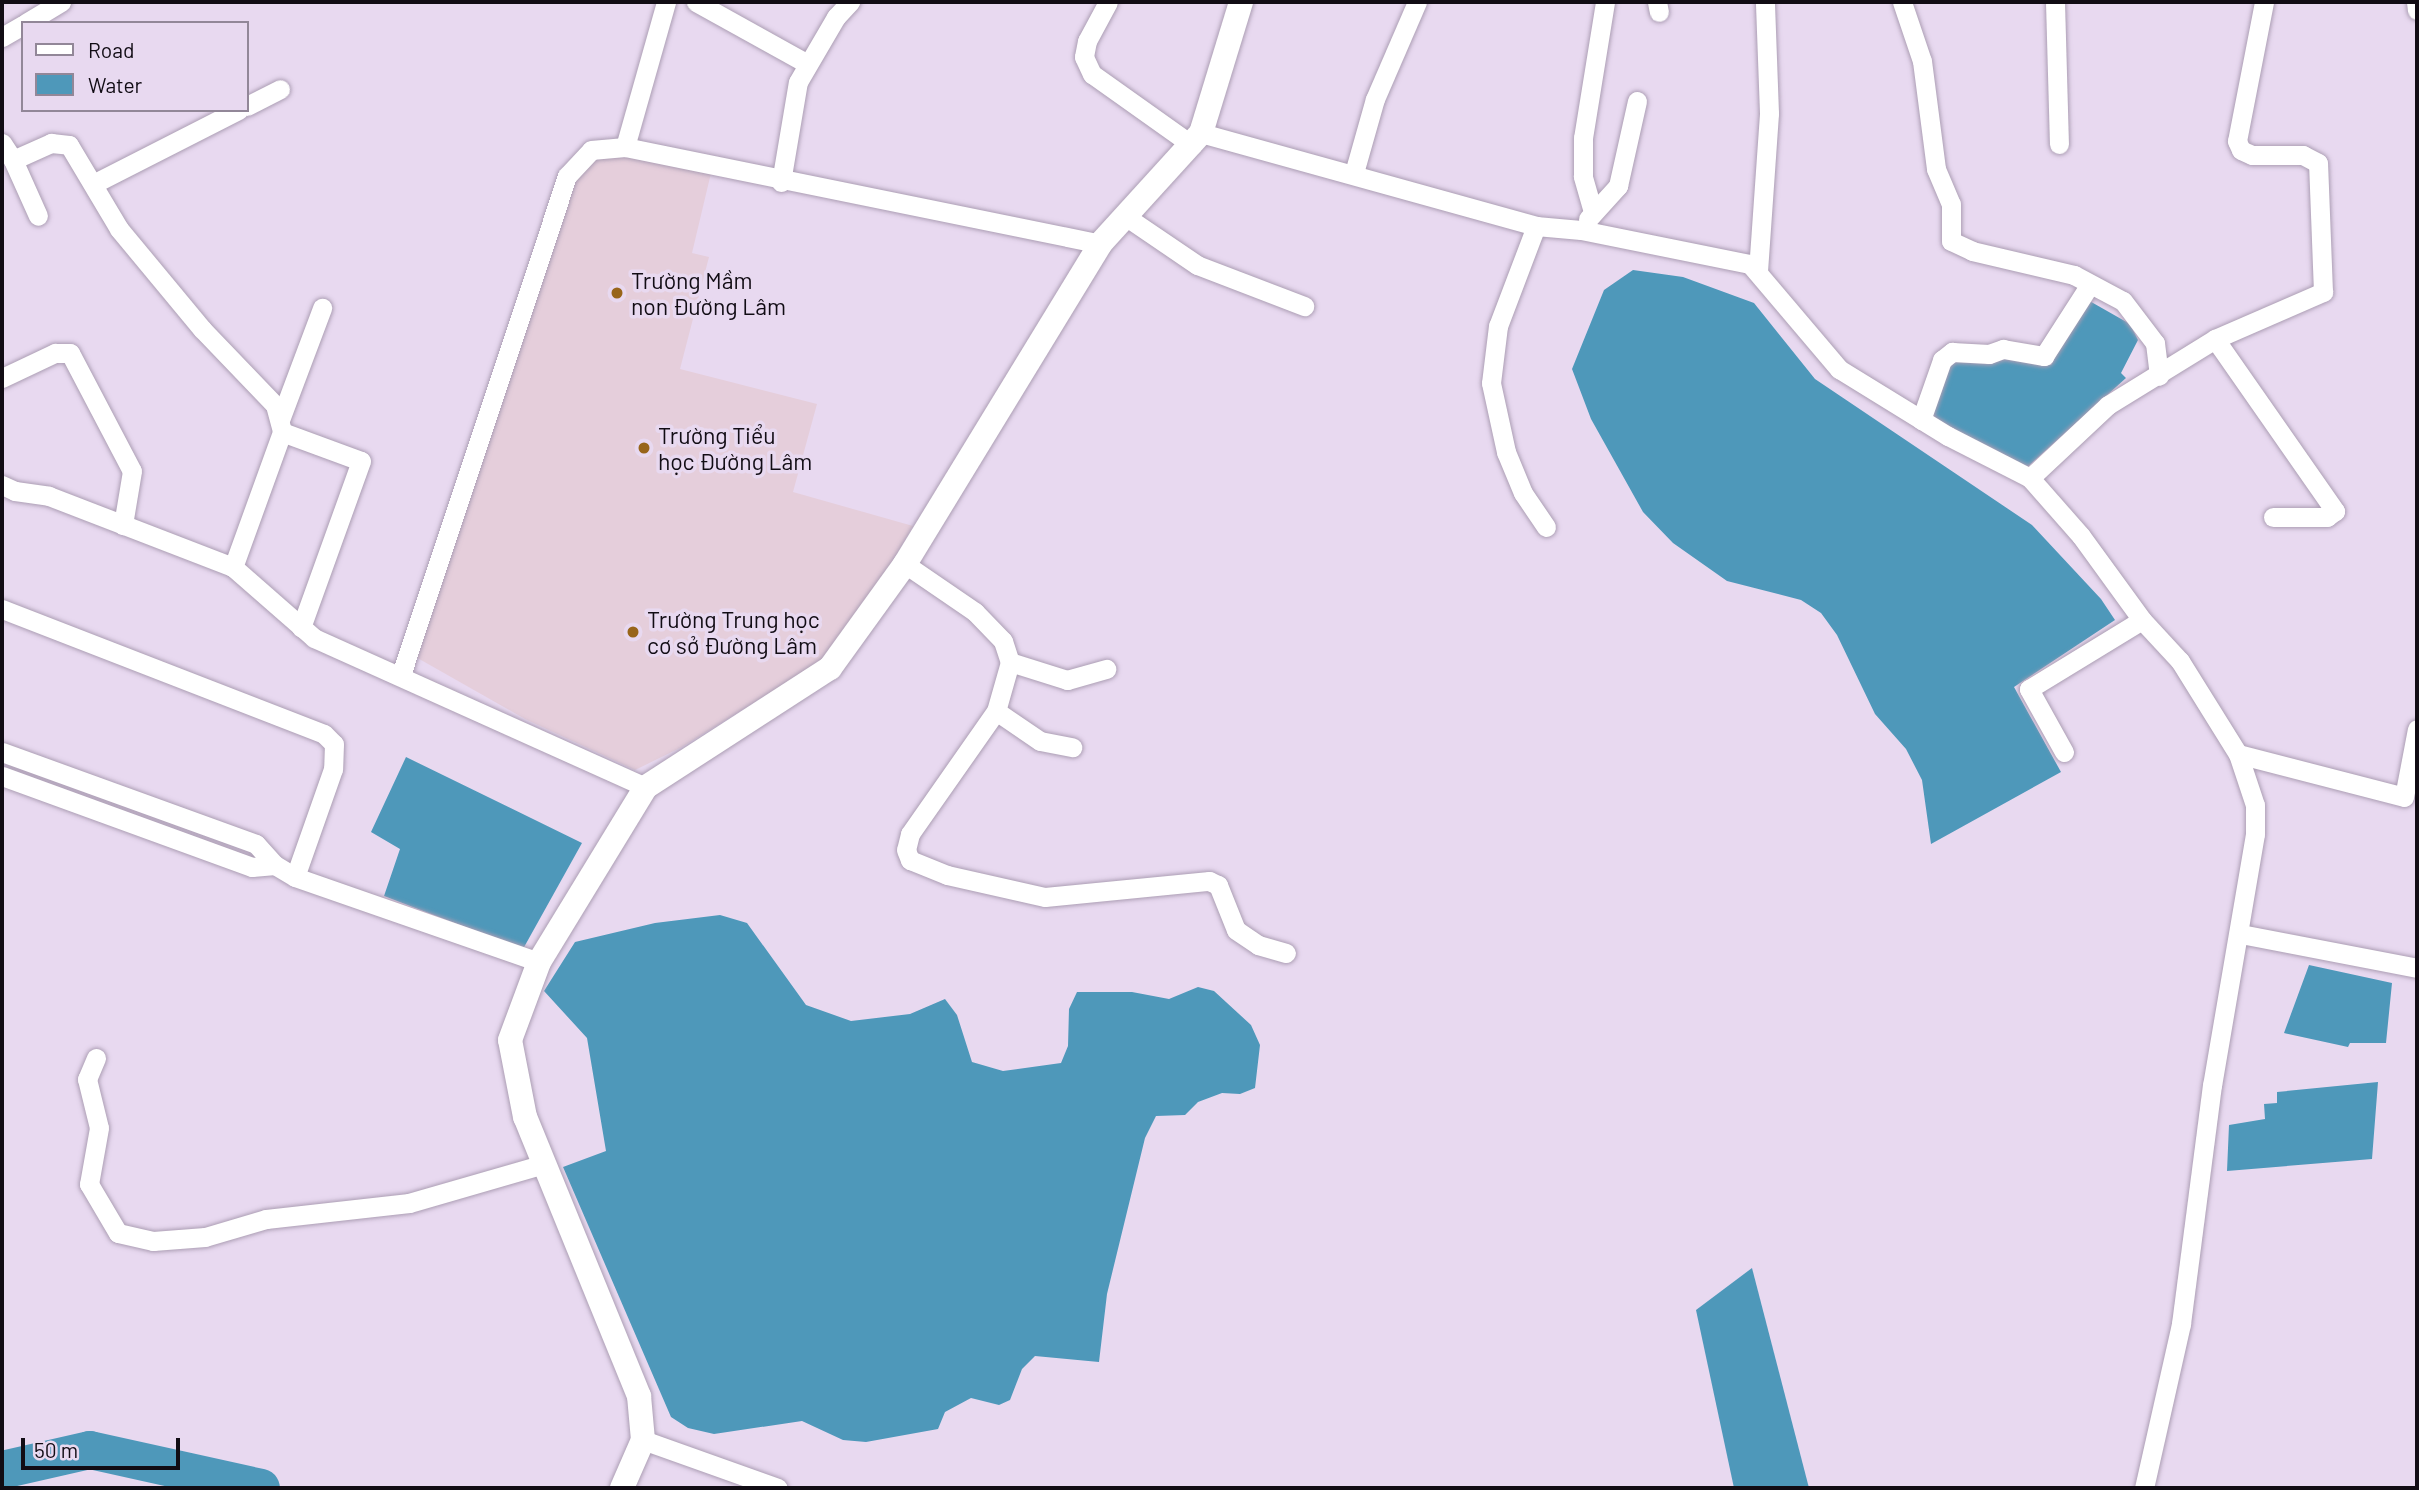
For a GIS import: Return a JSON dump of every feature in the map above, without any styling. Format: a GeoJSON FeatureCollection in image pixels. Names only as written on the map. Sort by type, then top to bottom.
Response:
{"type":"FeatureCollection","features":[{"type":"Feature","properties":{"kind":"street"},"geometry":{"type":"LineString","coordinates":[[29,21],[61,2]]}},
{"type":"Feature","properties":{"kind":"street"},"geometry":{"type":"LineString","coordinates":[[625,147],[666,2]]}},
{"type":"Feature","properties":{"kind":"street"},"geometry":{"type":"LineString","coordinates":[[696,2],[807,63]]}},
{"type":"Feature","properties":{"kind":"street"},"geometry":{"type":"LineString","coordinates":[[781,182],[792,109],[807,63],[850,2]]}},
{"type":"Feature","properties":{"kind":"street"},"geometry":{"type":"LineString","coordinates":[[1108,2],[1087,41],[1084,57],[1091,74],[1196,139],[1353,173],[1536,226],[1581,230],[1737,259],[1758,271],[1839,369],[1921,420],[2030,478],[2081,536],[2142,620],[2180,660],[2238,754],[2255,805],[2241,934],[2212,1085],[2181,1324],[2144,1488]]}},
{"type":"Feature","properties":{"kind":"street"},"geometry":{"type":"LineString","coordinates":[[622,1488],[643,1440],[639,1396],[525,1117],[510,1040],[539,962],[646,787],[830,668],[905,564],[1100,244],[1196,139],[1241,2]]}},
{"type":"Feature","properties":{"kind":"street"},"geometry":{"type":"LineString","coordinates":[[1353,173],[1376,99],[1417,2]]}},
{"type":"Feature","properties":{"kind":"street"},"geometry":{"type":"LineString","coordinates":[[1593,212],[1583,176],[1583,138],[1605,2]]}},
{"type":"Feature","properties":{"kind":"street"},"geometry":{"type":"LineString","coordinates":[[1758,271],[1769,113],[1765,2]]}},
{"type":"Feature","properties":{"kind":"street"},"geometry":{"type":"LineString","coordinates":[[1902,2],[1922,61],[1936,169],[1951,204],[1951,241],[1972,251],[2074,275],[2089,286],[2123,301],[2143,323],[2155,343],[2159,376]]}},
{"type":"Feature","properties":{"kind":"street"},"geometry":{"type":"LineString","coordinates":[[2055,2],[2059,144]]}},
{"type":"Feature","properties":{"kind":"street"},"geometry":{"type":"LineString","coordinates":[[2030,478],[2108,405],[2215,339],[2323,292],[2318,163],[2303,155],[2252,155],[2241,150],[2237,141],[2264,2]]}},
{"type":"Feature","properties":{"kind":"street"},"geometry":{"type":"LineString","coordinates":[[2416,2],[2417,10]]}},
{"type":"Feature","properties":{"kind":"street"},"geometry":{"type":"LineString","coordinates":[[2,37],[21,26]]}},
{"type":"Feature","properties":{"kind":"street"},"geometry":{"type":"LineString","coordinates":[[248,105],[280,89]]}},
{"type":"Feature","properties":{"kind":"street"},"geometry":{"type":"LineString","coordinates":[[1581,230],[1593,212],[1618,186],[1637,101]]}},
{"type":"Feature","properties":{"kind":"street"},"geometry":{"type":"LineString","coordinates":[[93,184],[234,112]]}},
{"type":"Feature","properties":{"kind":"street"},"geometry":{"type":"LineString","coordinates":[[13,160],[51,142],[69,145],[119,229],[202,329],[275,405],[281,426]]}},
{"type":"Feature","properties":{"kind":"street"},"geometry":{"type":"LineString","coordinates":[[2,143],[13,160],[38,216]]}},
{"type":"Feature","properties":{"kind":"street"},"geometry":{"type":"LineString","coordinates":[[401,676],[567,176],[591,150],[625,147],[781,182],[1100,244]]}},
{"type":"Feature","properties":{"kind":"street"},"geometry":{"type":"LineString","coordinates":[[1125,216],[1196,265],[1304,306]]}},
{"type":"Feature","properties":{"kind":"street"},"geometry":{"type":"LineString","coordinates":[[1536,226],[1498,326],[1491,383],[1506,452],[1523,494],[1546,527]]}},
{"type":"Feature","properties":{"kind":"street"},"geometry":{"type":"LineString","coordinates":[[1921,420],[1942,359],[1952,352],[1989,354],[2003,349],[2044,356],[2089,286]]}},
{"type":"Feature","properties":{"kind":"street"},"geometry":{"type":"LineString","coordinates":[[233,567],[322,308]]}},
{"type":"Feature","properties":{"kind":"street"},"geometry":{"type":"LineString","coordinates":[[2215,339],[2335,511],[2327,517],[2273,517]]}},
{"type":"Feature","properties":{"kind":"street"},"geometry":{"type":"LineString","coordinates":[[2,378],[55,353],[70,353],[132,471],[123,525]]}},
{"type":"Feature","properties":{"kind":"street"},"geometry":{"type":"LineString","coordinates":[[281,426],[362,461],[301,628]]}},
{"type":"Feature","properties":{"kind":"street"},"geometry":{"type":"LineString","coordinates":[[2,485],[15,491],[49,496],[233,567],[301,628],[646,787]]}},
{"type":"Feature","properties":{"kind":"street"},"geometry":{"type":"LineString","coordinates":[[905,564],[975,612],[1003,641],[1010,662],[996,711],[910,834],[906,850],[910,860],[947,875],[1045,897],[1209,881],[1218,885],[1236,930],[1258,945],[1286,953]]}},
{"type":"Feature","properties":{"kind":"street"},"geometry":{"type":"LineString","coordinates":[[2,609],[324,734],[334,744],[332,769],[295,877]]}},
{"type":"Feature","properties":{"kind":"street"},"geometry":{"type":"LineString","coordinates":[[2064,752],[2029,688],[2142,620]]}},
{"type":"Feature","properties":{"kind":"street"},"geometry":{"type":"LineString","coordinates":[[1010,662],[1067,680],[1106,669]]}},
{"type":"Feature","properties":{"kind":"street"},"geometry":{"type":"LineString","coordinates":[[996,711],[1040,741],[1072,747]]}},
{"type":"Feature","properties":{"kind":"street"},"geometry":{"type":"LineString","coordinates":[[2238,754],[2404,797],[2417,729]]}},
{"type":"Feature","properties":{"kind":"street"},"geometry":{"type":"LineString","coordinates":[[2,752],[257,844],[275,864],[295,877],[539,962]]}},
{"type":"Feature","properties":{"kind":"street"},"geometry":{"type":"LineString","coordinates":[[43,792],[53,771]]}},
{"type":"Feature","properties":{"kind":"street"},"geometry":{"type":"LineString","coordinates":[[2,776],[251,867],[275,864]]}},
{"type":"Feature","properties":{"kind":"street"},"geometry":{"type":"LineString","coordinates":[[2241,934],[2417,968]]}},
{"type":"Feature","properties":{"kind":"street"},"geometry":{"type":"LineString","coordinates":[[96,1058],[87,1079],[99,1128],[89,1184],[118,1233],[153,1241],[205,1237],[266,1219],[409,1203],[544,1164]]}},
{"type":"Feature","properties":{"kind":"street"},"geometry":{"type":"LineString","coordinates":[[643,1440],[778,1488]]}},
{"type":"Feature","properties":{"kind":"shaded area"},"geometry":{"type":"Polygon","coordinates":[[[609,154],[711,173],[692,253],[709,257],[680,369],[817,404],[793,492],[913,526],[865,609],[821,661],[682,747],[635,770],[525,719],[414,656],[582,158],[609,154]]]}},
{"type":"Feature","properties":{"kind":"water"},"geometry":{"type":"Polygon","coordinates":[[[1633,270],[1683,277],[1754,303],[1815,379],[2032,525],[2101,599],[2115,620],[2014,687],[2061,772],[1931,844],[1922,780],[1906,749],[1875,714],[1837,635],[1821,613],[1801,600],[1727,581],[1673,543],[1643,512],[1591,419],[1572,369],[1604,290],[1633,270]]]}},
{"type":"Feature","properties":{"kind":"water"},"geometry":{"type":"Polygon","coordinates":[[[2086,299],[2130,324],[2138,340],[2121,373],[2126,378],[2024,470],[1930,417],[1947,360],[2004,353],[2051,365],[2086,299]]]}},
{"type":"Feature","properties":{"kind":"water"},"geometry":{"type":"Polygon","coordinates":[[[406,757],[582,843],[523,949],[384,896],[400,849],[371,832],[406,757]]]}},
{"type":"Feature","properties":{"kind":"water"},"geometry":{"type":"Polygon","coordinates":[[[720,915],[747,923],[806,1005],[851,1021],[910,1014],[945,999],[957,1015],[972,1062],[1003,1071],[1061,1063],[1068,1046],[1069,1009],[1077,992],[1132,992],[1169,999],[1198,987],[1214,991],[1251,1025],[1260,1045],[1255,1088],[1240,1094],[1222,1093],[1198,1102],[1185,1115],[1156,1116],[1145,1138],[1107,1294],[1099,1362],[1035,1356],[1022,1369],[1010,1400],[999,1405],[971,1398],[945,1412],[938,1429],[866,1442],[843,1440],[802,1421],[714,1434],[688,1428],[671,1417],[563,1167],[606,1151],[587,1038],[544,991],[575,942],[655,923],[720,915]]]}},
{"type":"Feature","properties":{"kind":"water"},"geometry":{"type":"Polygon","coordinates":[[[2309,965],[2392,983],[2386,1043],[2350,1043],[2348,1047],[2284,1033],[2309,965]]]}},
{"type":"Feature","properties":{"kind":"water"},"geometry":{"type":"Polygon","coordinates":[[[2378,1082],[2372,1159],[2227,1171],[2229,1125],[2265,1119],[2264,1104],[2277,1103],[2277,1092],[2378,1082]]]}},
{"type":"Feature","properties":{"kind":"water"},"geometry":{"type":"Polygon","coordinates":[[[1752,1268],[1809,1488],[1734,1488],[1696,1310],[1752,1268]]]}},
{"type":"Feature","properties":{"kind":"waterway"},"geometry":{"type":"LineString","coordinates":[[2,1470],[90,1450],[261,1488]]}},
{"type":"Feature","properties":{"kind":"place","name":"Trường Mầm non Đường Lâm"},"geometry":{"type":"Point","coordinates":[617,293]}},
{"type":"Feature","properties":{"kind":"place","name":"Trường Tiểu học Đường Lâm"},"geometry":{"type":"Point","coordinates":[644,448]}},
{"type":"Feature","properties":{"kind":"place","name":"Trường Trung học cơ sở Đường Lâm"},"geometry":{"type":"Point","coordinates":[633,632]}}]}
